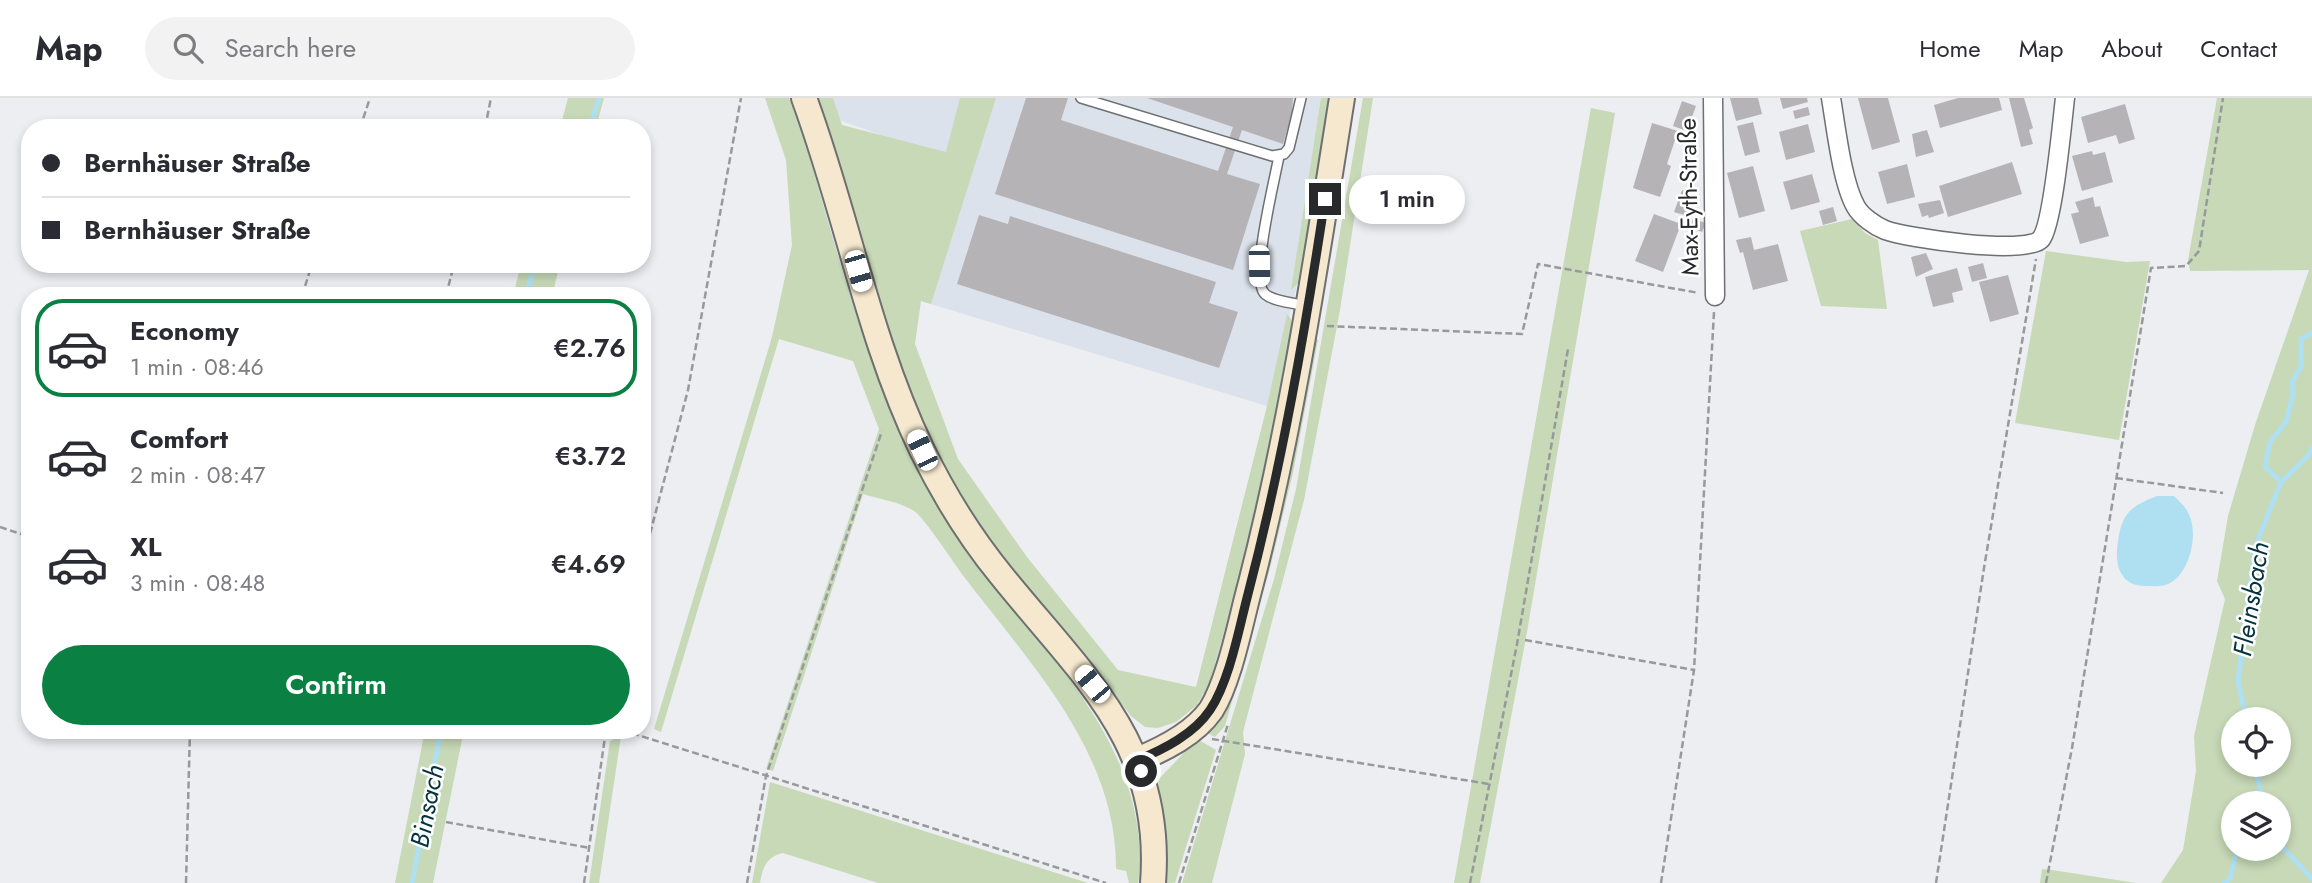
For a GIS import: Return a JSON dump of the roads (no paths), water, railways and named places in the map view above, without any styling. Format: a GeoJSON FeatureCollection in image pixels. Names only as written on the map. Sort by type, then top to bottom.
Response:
{"type":"FeatureCollection","features":[{"type":"Feature","properties":{"kind":"main road"},"geometry":{"type":"LineString","coordinates":[[804,98],[887,364],[934,474],[952,506],[991,563],[1106,703],[1138,760],[1152,821],[1153,883]]}},
{"type":"Feature","properties":{"kind":"main road"},"geometry":{"type":"LineString","coordinates":[[1138,760],[1195,728],[1205,718],[1218,694],[1244,608],[1269,509],[1308,306],[1342,98]]}},
{"type":"Feature","properties":{"kind":"street","name":"Max-Eyth-Straße"},"geometry":{"type":"LineString","coordinates":[[1713,98],[1714,296]]}},
{"type":"Feature","properties":{"kind":"street"},"geometry":{"type":"LineString","coordinates":[[1831,98],[1847,179],[1856,207],[1872,224],[1906,236],[2006,248],[2028,247],[2039,242],[2049,213],[2066,98]]}},
{"type":"Feature","properties":{"kind":"lane"},"geometry":{"type":"LineString","coordinates":[[1081,98],[1264,155],[1279,156]]}},
{"type":"Feature","properties":{"kind":"lane"},"geometry":{"type":"LineString","coordinates":[[1301,98],[1289,148],[1279,156],[1259,266],[1259,287],[1267,296],[1308,306]]}},
{"type":"Feature","properties":{"kind":"water"},"geometry":{"type":"Polygon","coordinates":[[[2157,496],[2174,496],[2189,514],[2193,535],[2190,555],[2181,573],[2168,584],[2138,585],[2125,579],[2118,566],[2120,531],[2130,511],[2157,496]]]}},
{"type":"Feature","properties":{"kind":"waterway","name":"Binsach"},"geometry":{"type":"LineString","coordinates":[[592,119],[599,98]]}},
{"type":"Feature","properties":{"kind":"waterway","name":"Binsach"},"geometry":{"type":"LineString","coordinates":[[529,287],[532,273]]}},
{"type":"Feature","properties":{"kind":"waterway","name":"Fleinsbach"},"geometry":{"type":"LineString","coordinates":[[2281,482],[2265,466],[2270,442],[2286,422],[2293,395],[2292,382],[2301,367],[2301,339],[2312,333]]}},
{"type":"Feature","properties":{"kind":"waterway","name":"Fleinsbach"},"geometry":{"type":"LineString","coordinates":[[2243,707],[2238,681],[2255,547],[2281,482],[2307,457],[2312,448]]}},
{"type":"Feature","properties":{"kind":"waterway","name":"Binsach"},"geometry":{"type":"LineString","coordinates":[[412,883],[439,739]]}},
{"type":"Feature","properties":{"kind":"waterway","name":"Fleinsbach"},"geometry":{"type":"LineString","coordinates":[[2258,777],[2260,791]]}},
{"type":"Feature","properties":{"kind":"waterway"},"geometry":{"type":"LineString","coordinates":[[2291,856],[2312,879]]}},
{"type":"Feature","properties":{"kind":"waterway","name":"Fleinsbach"},"geometry":{"type":"LineString","coordinates":[[2224,883],[2230,879],[2234,861]]}}]}
